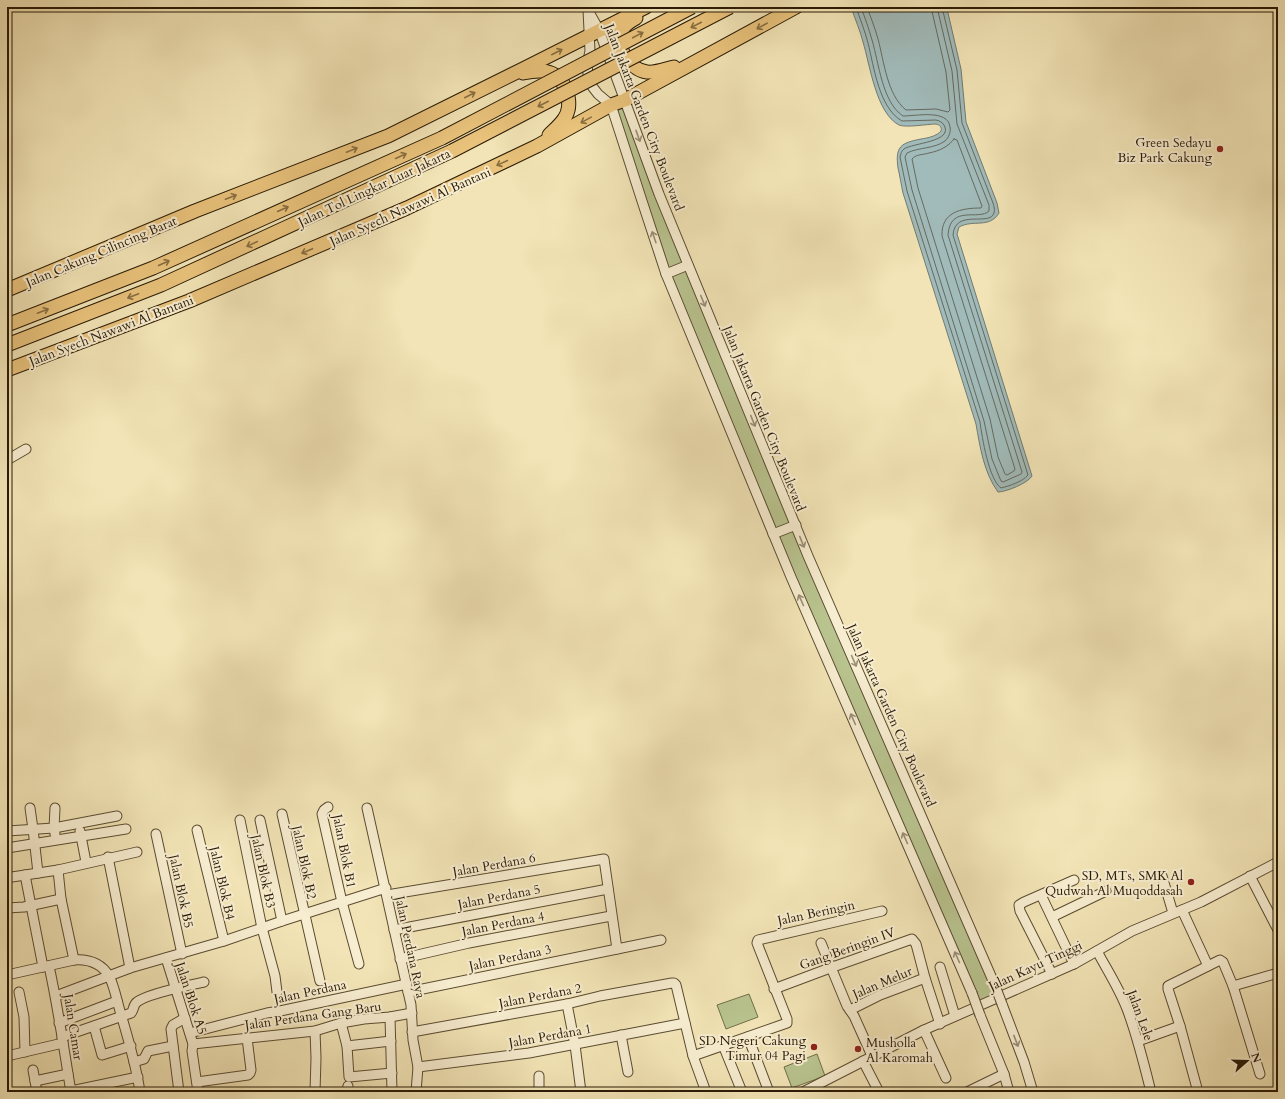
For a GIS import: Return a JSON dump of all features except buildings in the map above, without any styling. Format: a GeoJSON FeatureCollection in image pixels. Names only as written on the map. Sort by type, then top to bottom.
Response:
{"type":"FeatureCollection","features":[{"type":"Feature","properties":{"kind":"highway"},"geometry":{"type":"LineString","coordinates":[[510,75],[646,7]]}},
{"type":"Feature","properties":{"kind":"highway"},"geometry":{"type":"LineString","coordinates":[[650,7],[621,30],[620,38],[622,50],[631,65],[646,72],[654,72],[693,63]]}},
{"type":"Feature","properties":{"kind":"highway","name":"Jalan Tol Lingkar Luar Jakarta"},"geometry":{"type":"LineString","coordinates":[[7,325],[153,268],[442,138],[692,7]]}},
{"type":"Feature","properties":{"kind":"highway","name":"Jalan Tol Lingkar Luar Jakarta"},"geometry":{"type":"LineString","coordinates":[[7,345],[161,286],[452,151],[730,7]]}},
{"type":"Feature","properties":{"kind":"highway","name":"Jalan Syech Nawawi Al Bantani"},"geometry":{"type":"LineString","coordinates":[[7,370],[189,301],[407,208],[538,146],[611,105],[625,100],[796,7]]}},
{"type":"Feature","properties":{"kind":"highway"},"geometry":{"type":"LineString","coordinates":[[510,75],[534,71],[550,73],[558,78],[568,96],[569,101],[565,119],[538,146]]}},
{"type":"Feature","properties":{"kind":"highway","name":"Jalan Cakung Cilincing Barat"},"geometry":{"type":"LineString","coordinates":[[7,290],[195,211],[388,136],[510,75]]}},
{"type":"Feature","properties":{"kind":"street","name":"Jalan Jakarta Garden City Boulevard"},"geometry":{"type":"LineString","coordinates":[[588,9],[594,33],[625,100],[659,194],[796,525],[994,983],[1024,1062],[1033,1092]]}},
{"type":"Feature","properties":{"kind":"street","name":"Jalan Jakarta Garden City Boulevard"},"geometry":{"type":"LineString","coordinates":[[594,33],[587,65],[591,85],[598,94],[611,105]]}},
{"type":"Feature","properties":{"kind":"street"},"geometry":{"type":"LineString","coordinates":[[611,105],[666,274],[773,534],[972,993],[1004,1074],[1009,1092]]}},
{"type":"Feature","properties":{"kind":"street"},"geometry":{"type":"LineString","coordinates":[[666,274],[688,265]]}},
{"type":"Feature","properties":{"kind":"street"},"geometry":{"type":"LineString","coordinates":[[7,460],[26,449]]}},
{"type":"Feature","properties":{"kind":"street"},"geometry":{"type":"LineString","coordinates":[[773,534],[796,525]]}},
{"type":"Feature","properties":{"kind":"street","name":"Jalan Blok B1"},"geometry":{"type":"LineString","coordinates":[[328,807],[322,814],[342,902]]}},
{"type":"Feature","properties":{"kind":"street"},"geometry":{"type":"LineString","coordinates":[[30,808],[38,873]]}},
{"type":"Feature","properties":{"kind":"street"},"geometry":{"type":"LineString","coordinates":[[55,808],[54,828],[56,841]]}},
{"type":"Feature","properties":{"kind":"street","name":"Jalan Perdana Raya"},"geometry":{"type":"LineString","coordinates":[[367,808],[412,1013],[412,1032],[418,1067],[416,1092]]}},
{"type":"Feature","properties":{"kind":"street","name":"Jalan Blok B2"},"geometry":{"type":"LineString","coordinates":[[282,814],[320,981]]}},
{"type":"Feature","properties":{"kind":"street"},"geometry":{"type":"LineString","coordinates":[[7,832],[54,828],[117,816]]}},
{"type":"Feature","properties":{"kind":"street","name":"Jalan Blok B3"},"geometry":{"type":"LineString","coordinates":[[240,820],[262,928],[275,976],[277,992]]}},
{"type":"Feature","properties":{"kind":"street"},"geometry":{"type":"LineString","coordinates":[[260,820],[282,921]]}},
{"type":"Feature","properties":{"kind":"street"},"geometry":{"type":"LineString","coordinates":[[79,824],[86,862]]}},
{"type":"Feature","properties":{"kind":"street"},"geometry":{"type":"LineString","coordinates":[[7,848],[126,829]]}},
{"type":"Feature","properties":{"kind":"street","name":"Jalan Blok B4"},"geometry":{"type":"LineString","coordinates":[[197,830],[224,941]]}},
{"type":"Feature","properties":{"kind":"street","name":"Jalan Blok B5"},"geometry":{"type":"LineString","coordinates":[[156,834],[182,954]]}},
{"type":"Feature","properties":{"kind":"street"},"geometry":{"type":"LineString","coordinates":[[7,876],[12,878],[58,870],[86,862],[137,852]]}},
{"type":"Feature","properties":{"kind":"street"},"geometry":{"type":"LineString","coordinates":[[108,857],[130,968]]}},
{"type":"Feature","properties":{"kind":"street","name":"Jalan Perdana 6"},"geometry":{"type":"LineString","coordinates":[[56,996],[130,968],[224,941],[342,902],[386,892],[603,859],[605,860],[608,889]]}},
{"type":"Feature","properties":{"kind":"street","name":"Jalan Kayu Tinggi"},"geometry":{"type":"LineString","coordinates":[[804,1092],[924,1030],[1074,964],[1132,931],[1202,902],[1278,862]]}},
{"type":"Feature","properties":{"kind":"street"},"geometry":{"type":"LineString","coordinates":[[58,870],[61,899],[74,960]]}},
{"type":"Feature","properties":{"kind":"street","name":"Jalan Camar"},"geometry":{"type":"LineString","coordinates":[[25,875],[46,966],[56,996],[59,1023],[71,1091]]}},
{"type":"Feature","properties":{"kind":"street"},"geometry":{"type":"LineString","coordinates":[[1162,876],[1173,914]]}},
{"type":"Feature","properties":{"kind":"street"},"geometry":{"type":"LineString","coordinates":[[1250,876],[1278,930]]}},
{"type":"Feature","properties":{"kind":"street"},"geometry":{"type":"LineString","coordinates":[[1052,974],[1019,908],[1021,904],[1074,880]]}},
{"type":"Feature","properties":{"kind":"street"},"geometry":{"type":"LineString","coordinates":[[608,889],[617,949]]}},
{"type":"Feature","properties":{"kind":"street","name":"Jalan Perdana 5"},"geometry":{"type":"LineString","coordinates":[[394,930],[608,889]]}},
{"type":"Feature","properties":{"kind":"street"},"geometry":{"type":"LineString","coordinates":[[1052,917],[1106,891]]}},
{"type":"Feature","properties":{"kind":"street"},"geometry":{"type":"LineString","coordinates":[[1041,895],[1074,964]]}},
{"type":"Feature","properties":{"kind":"street"},"geometry":{"type":"LineString","coordinates":[[7,908],[31,906],[61,899]]}},
{"type":"Feature","properties":{"kind":"street"},"geometry":{"type":"LineString","coordinates":[[342,902],[359,964]]}},
{"type":"Feature","properties":{"kind":"street"},"geometry":{"type":"LineString","coordinates":[[1182,910],[1208,966]]}},
{"type":"Feature","properties":{"kind":"street","name":"Jalan Beringin"},"geometry":{"type":"LineString","coordinates":[[774,989],[757,941],[760,938],[882,911]]}},
{"type":"Feature","properties":{"kind":"street","name":"Jalan Perdana 4"},"geometry":{"type":"LineString","coordinates":[[400,958],[469,943],[611,916]]}},
{"type":"Feature","properties":{"kind":"street","name":"Gang Beringin IV"},"geometry":{"type":"LineString","coordinates":[[774,989],[912,939],[916,944],[940,1024]]}},
{"type":"Feature","properties":{"kind":"street","name":"Jalan Perdana 3"},"geometry":{"type":"LineString","coordinates":[[407,988],[661,940]]}},
{"type":"Feature","properties":{"kind":"street"},"geometry":{"type":"LineString","coordinates":[[821,943],[830,968],[847,1006],[872,1056]]}},
{"type":"Feature","properties":{"kind":"street","name":"Jalan Lele"},"geometry":{"type":"LineString","coordinates":[[1097,951],[1124,1002],[1138,1041],[1151,1092]]}},
{"type":"Feature","properties":{"kind":"street","name":"Jalan Blok A5"},"geometry":{"type":"LineString","coordinates":[[166,958],[193,1044],[192,1051],[198,1092]]}},
{"type":"Feature","properties":{"kind":"street"},"geometry":{"type":"LineString","coordinates":[[7,975],[74,960],[84,960],[98,965],[109,976],[118,1001],[138,1077],[140,1092]]}},
{"type":"Feature","properties":{"kind":"street"},"geometry":{"type":"LineString","coordinates":[[1198,1092],[1168,986],[1217,961],[1222,961],[1233,986],[1260,1074]]}},
{"type":"Feature","properties":{"kind":"street"},"geometry":{"type":"LineString","coordinates":[[940,968],[955,1016]]}},
{"type":"Feature","properties":{"kind":"street"},"geometry":{"type":"LineString","coordinates":[[1233,986],[1278,973]]}},
{"type":"Feature","properties":{"kind":"street","name":"Jalan Melur"},"geometry":{"type":"LineString","coordinates":[[850,1010],[880,995],[925,978]]}},
{"type":"Feature","properties":{"kind":"street"},"geometry":{"type":"LineString","coordinates":[[7,1056],[62,1040],[94,1026],[131,1013],[135,1004],[142,999],[204,982]]}},
{"type":"Feature","properties":{"kind":"street","name":"Jalan Perdana 2"},"geometry":{"type":"LineString","coordinates":[[412,1032],[672,983],[676,985],[685,1023]]}},
{"type":"Feature","properties":{"kind":"street","name":"Jalan Perdana"},"geometry":{"type":"LineString","coordinates":[[190,1033],[267,1013],[280,1012],[407,988]]}},
{"type":"Feature","properties":{"kind":"street"},"geometry":{"type":"LineString","coordinates":[[693,1056],[787,1023],[774,989]]}},
{"type":"Feature","properties":{"kind":"street"},"geometry":{"type":"LineString","coordinates":[[19,992],[24,1021],[25,1052]]}},
{"type":"Feature","properties":{"kind":"street"},"geometry":{"type":"LineString","coordinates":[[59,1023],[118,1001]]}},
{"type":"Feature","properties":{"kind":"street"},"geometry":{"type":"LineString","coordinates":[[567,1004],[575,1045],[581,1092]]}},
{"type":"Feature","properties":{"kind":"street","name":"Jalan Perdana Gang Baru"},"geometry":{"type":"LineString","coordinates":[[193,1044],[315,1031],[341,1023],[364,1019],[390,1018],[412,1013]]}},
{"type":"Feature","properties":{"kind":"street"},"geometry":{"type":"LineString","coordinates":[[179,1092],[172,1027],[186,1018]]}},
{"type":"Feature","properties":{"kind":"street"},"geometry":{"type":"LineString","coordinates":[[390,1018],[392,1092]]}},
{"type":"Feature","properties":{"kind":"street"},"geometry":{"type":"LineString","coordinates":[[341,1023],[347,1046],[349,1077],[392,1073]]}},
{"type":"Feature","properties":{"kind":"street"},"geometry":{"type":"LineString","coordinates":[[685,1023],[693,1056],[706,1092]]}},
{"type":"Feature","properties":{"kind":"street","name":"Jalan Perdana 1"},"geometry":{"type":"LineString","coordinates":[[418,1067],[529,1053],[685,1023]]}},
{"type":"Feature","properties":{"kind":"street"},"geometry":{"type":"LineString","coordinates":[[94,1026],[102,1055],[130,1046]]}},
{"type":"Feature","properties":{"kind":"street"},"geometry":{"type":"LineString","coordinates":[[1138,1041],[1180,1026]]}},
{"type":"Feature","properties":{"kind":"street"},"geometry":{"type":"LineString","coordinates":[[924,1030],[946,1078]]}},
{"type":"Feature","properties":{"kind":"street"},"geometry":{"type":"LineString","coordinates":[[315,1031],[315,1092]]}},
{"type":"Feature","properties":{"kind":"street"},"geometry":{"type":"LineString","coordinates":[[621,1035],[628,1072]]}},
{"type":"Feature","properties":{"kind":"street"},"geometry":{"type":"LineString","coordinates":[[748,1037],[769,1092]]}},
{"type":"Feature","properties":{"kind":"street"},"geometry":{"type":"LineString","coordinates":[[197,1082],[248,1075],[250,1073],[247,1038]]}},
{"type":"Feature","properties":{"kind":"street"},"geometry":{"type":"LineString","coordinates":[[347,1046],[391,1041]]}},
{"type":"Feature","properties":{"kind":"street"},"geometry":{"type":"LineString","coordinates":[[723,1045],[742,1092]]}},
{"type":"Feature","properties":{"kind":"street"},"geometry":{"type":"LineString","coordinates":[[134,1062],[144,1059],[148,1051],[174,1046]]}},
{"type":"Feature","properties":{"kind":"street"},"geometry":{"type":"LineString","coordinates":[[863,1061],[879,1092]]}},
{"type":"Feature","properties":{"kind":"street"},"geometry":{"type":"LineString","coordinates":[[33,1070],[37,1092]]}},
{"type":"Feature","properties":{"kind":"street"},"geometry":{"type":"LineString","coordinates":[[35,1081],[68,1074]]}},
{"type":"Feature","properties":{"kind":"street"},"geometry":{"type":"LineString","coordinates":[[967,1092],[1004,1074]]}},
{"type":"Feature","properties":{"kind":"street"},"geometry":{"type":"LineString","coordinates":[[539,1076],[539,1092]]}},
{"type":"Feature","properties":{"kind":"street"},"geometry":{"type":"LineString","coordinates":[[71,1091],[138,1077]]}},
{"type":"Feature","properties":{"kind":"green space"},"geometry":{"type":"Polygon","coordinates":[[[625,100],[688,265],[998,994],[976,1004],[666,274],[613,114],[625,100]]]}},
{"type":"Feature","properties":{"kind":"green space"},"geometry":{"type":"Polygon","coordinates":[[[749,994],[758,1017],[726,1029],[717,1005],[749,994]]]}},
{"type":"Feature","properties":{"kind":"green space"},"geometry":{"type":"Polygon","coordinates":[[[817,1054],[825,1076],[792,1088],[784,1067],[817,1054]]]}},
{"type":"Feature","properties":{"kind":"water"},"geometry":{"type":"Polygon","coordinates":[[[851,7],[946,7],[961,69],[966,122],[997,203],[999,213],[991,221],[959,227],[957,234],[1032,476],[1030,479],[1016,487],[998,492],[989,477],[981,451],[976,424],[903,193],[897,161],[899,150],[904,144],[939,133],[941,131],[941,127],[936,124],[902,126],[891,119],[879,100],[862,38],[851,7]]]}},
{"type":"Feature","properties":{"kind":"place","name":"Green Sedayu Biz Park Cakung"},"geometry":{"type":"Point","coordinates":[1220,149]}},
{"type":"Feature","properties":{"kind":"place","name":"SD, MTs, SMK Al Qudwah Al Muqoddasah"},"geometry":{"type":"Point","coordinates":[1191,882]}},
{"type":"Feature","properties":{"kind":"place","name":"SD Negeri Cakung Timur 04 Pagi"},"geometry":{"type":"Point","coordinates":[814,1047]}},
{"type":"Feature","properties":{"kind":"place","name":"Musholla Al Karomah"},"geometry":{"type":"Point","coordinates":[858,1049]}}]}
